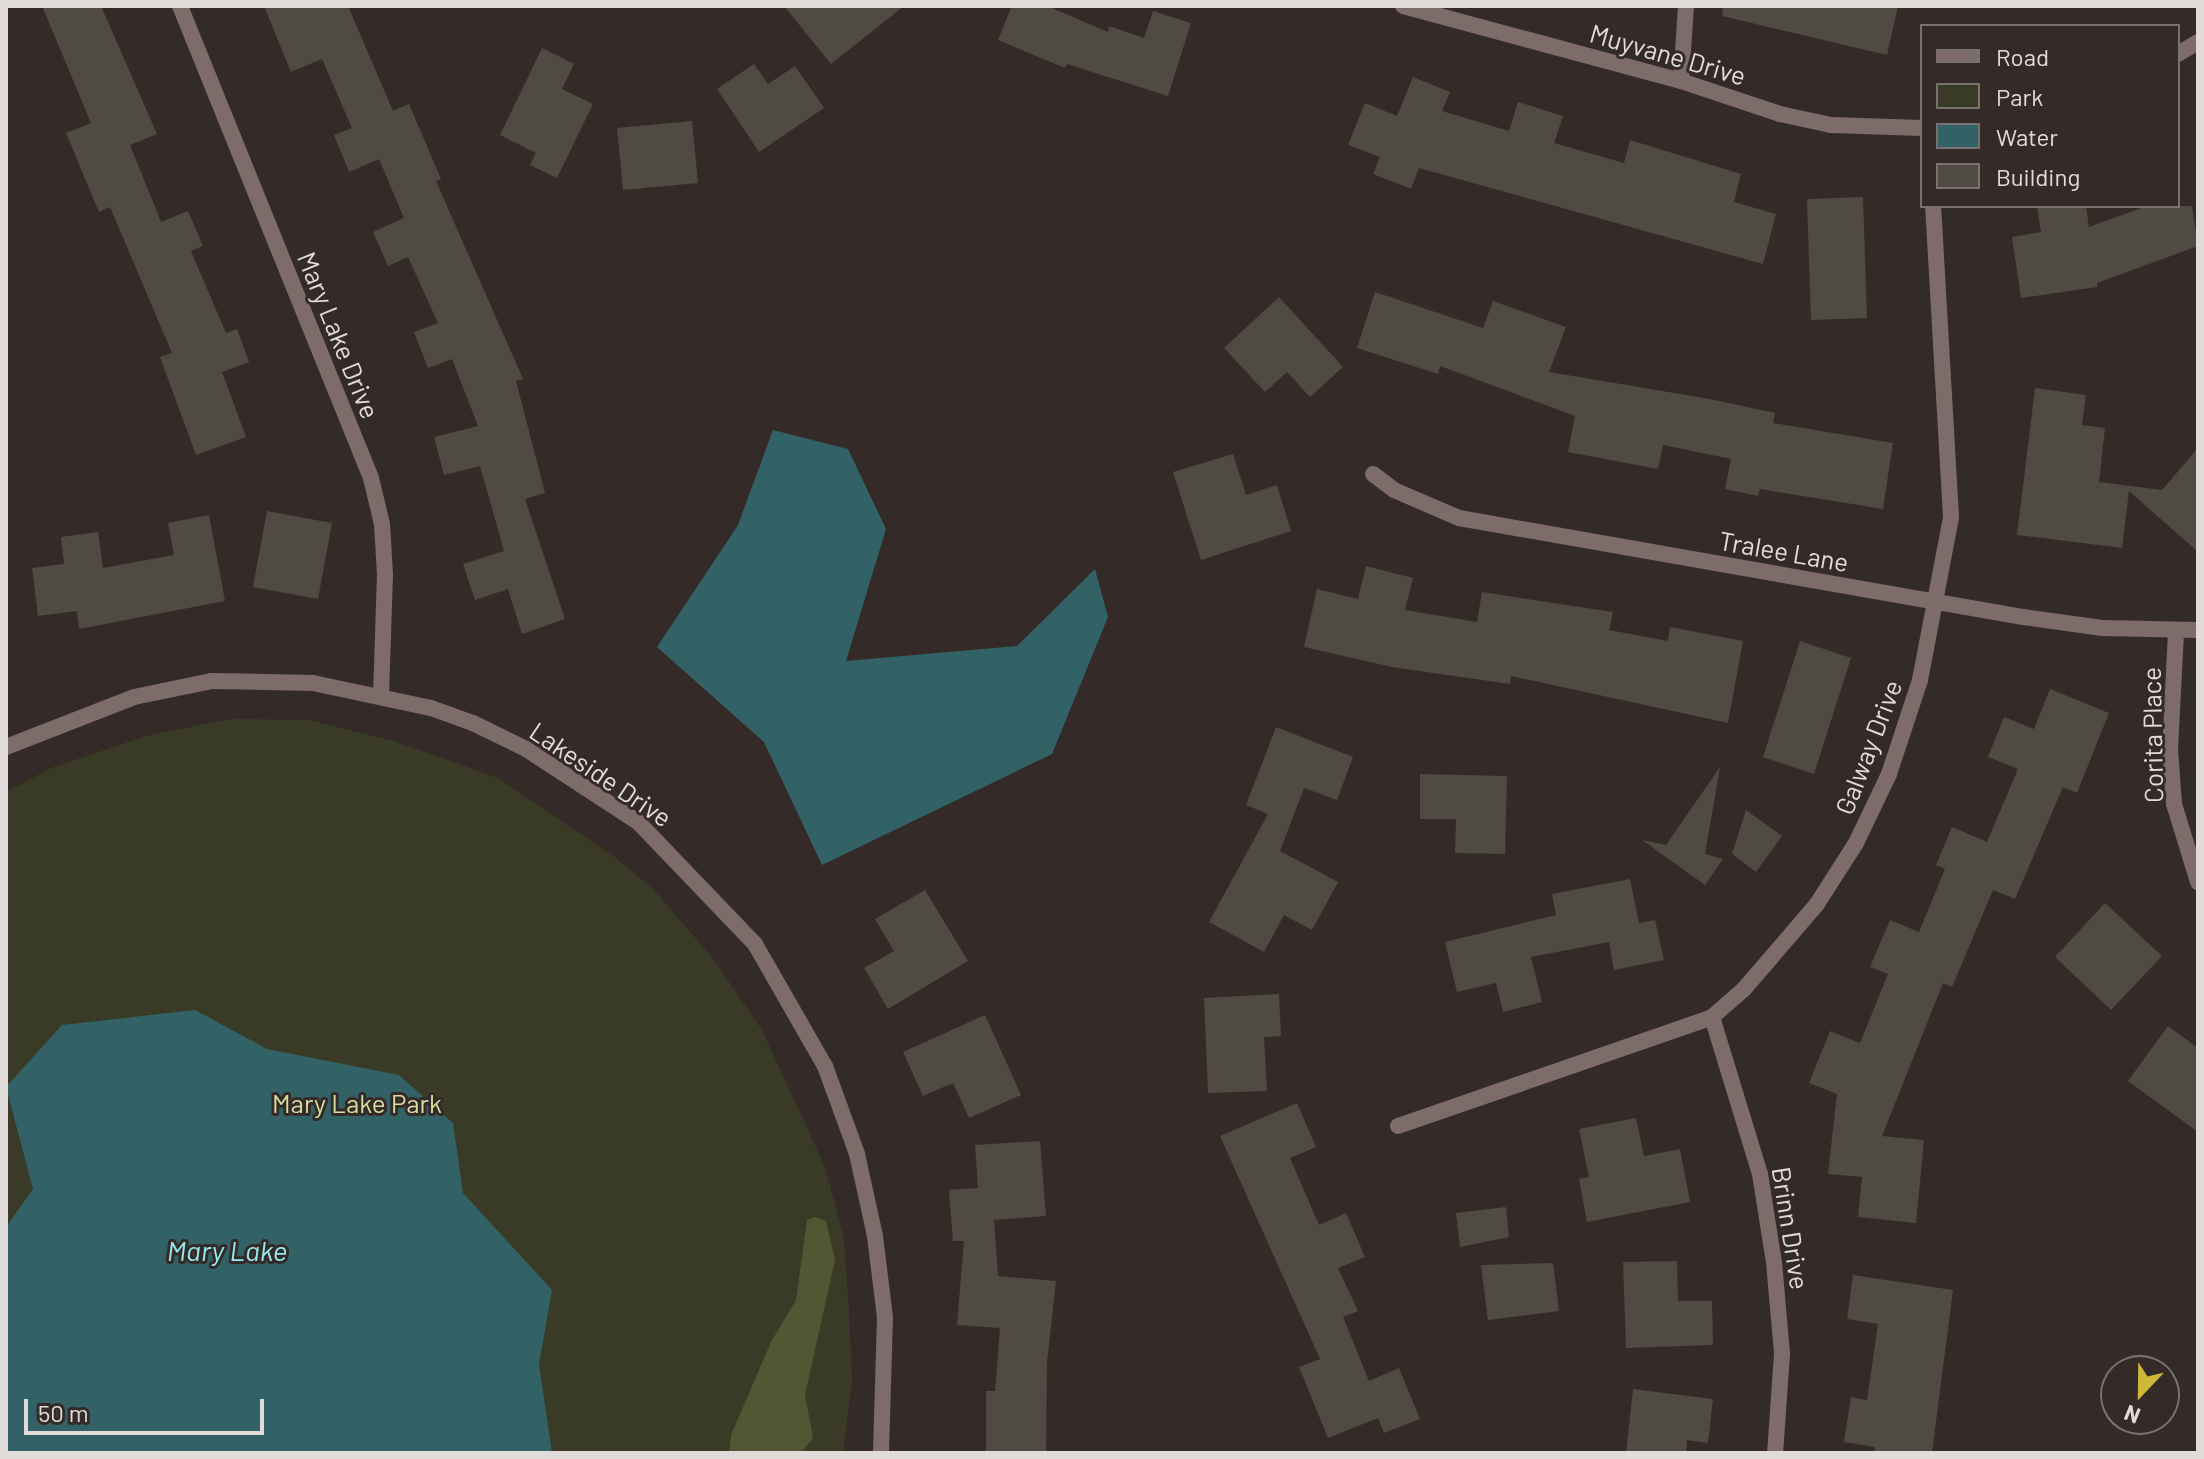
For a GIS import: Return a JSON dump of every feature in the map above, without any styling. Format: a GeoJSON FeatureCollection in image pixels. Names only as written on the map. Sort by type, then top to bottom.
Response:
{"type":"FeatureCollection","features":[{"type":"Feature","properties":{"kind":"street","name":"Mary Lake Drive"},"geometry":{"type":"LineString","coordinates":[[180,6],[371,478],[382,524],[385,575],[381,697]]}},
{"type":"Feature","properties":{"kind":"street","name":"Muyvane Drive"},"geometry":{"type":"LineString","coordinates":[[1403,6],[1831,125],[1920,128]]}},
{"type":"Feature","properties":{"kind":"street"},"geometry":{"type":"LineString","coordinates":[[1681,81],[1686,6]]}},
{"type":"Feature","properties":{"kind":"street"},"geometry":{"type":"LineString","coordinates":[[2180,53],[2198,42]]}},
{"type":"Feature","properties":{"kind":"street","name":"Galway Drive"},"geometry":{"type":"LineString","coordinates":[[1398,1126],[1712,1017],[1817,904],[1856,843],[1889,774],[1937,602],[1951,517],[1951,449],[1933,208]]}},
{"type":"Feature","properties":{"kind":"street","name":"Tralee Lane"},"geometry":{"type":"LineString","coordinates":[[1373,474],[1394,490],[1459,518],[2102,628],[2176,632],[2198,630]]}},
{"type":"Feature","properties":{"kind":"street","name":"Corita Place"},"geometry":{"type":"LineString","coordinates":[[2176,632],[2170,749],[2174,804],[2198,882]]}},
{"type":"Feature","properties":{"kind":"street","name":"Lakeside Drive"},"geometry":{"type":"LineString","coordinates":[[6,747],[95,709],[212,681],[313,683],[381,697],[473,723],[568,775],[638,822],[755,944],[817,1047],[857,1154],[885,1317],[881,1453]]}},
{"type":"Feature","properties":{"kind":"street","name":"Brinn Drive"},"geometry":{"type":"LineString","coordinates":[[1712,1017],[1760,1174],[1774,1262],[1782,1354],[1775,1453]]}},
{"type":"Feature","properties":{"kind":"green space","name":"Mary Lake Park"},"geometry":{"type":"Polygon","coordinates":[[[231,719],[309,720],[394,741],[498,778],[616,858],[653,889],[711,956],[762,1030],[825,1167],[844,1239],[849,1310],[852,1382],[843,1453],[6,1453],[6,792],[51,768],[146,736],[231,719]]]}},
{"type":"Feature","properties":{"kind":"green space"},"geometry":{"type":"Polygon","coordinates":[[[815,1217],[826,1221],[835,1260],[805,1395],[813,1438],[801,1453],[729,1453],[731,1435],[771,1342],[796,1300],[807,1220],[815,1217]]]}},
{"type":"Feature","properties":{"kind":"water"},"geometry":{"type":"Polygon","coordinates":[[[773,430],[848,449],[886,529],[846,661],[1017,646],[1095,569],[1108,617],[1052,754],[822,865],[764,742],[657,647],[738,525],[773,430]]]}},
{"type":"Feature","properties":{"kind":"water","name":"Mary Lake"},"geometry":{"type":"Polygon","coordinates":[[[195,1010],[267,1049],[399,1075],[453,1123],[463,1193],[552,1290],[539,1364],[552,1453],[6,1453],[6,1227],[33,1189],[6,1087],[62,1025],[195,1010]]]}},
{"type":"Feature","properties":{"kind":"building"},"geometry":{"type":"Polygon","coordinates":[[[42,6],[101,6],[157,134],[130,145],[161,222],[188,211],[203,246],[191,251],[226,333],[237,329],[249,362],[222,372],[246,437],[196,455],[160,357],[172,353],[110,207],[99,212],[66,133],[91,123],[42,6]]]}},
{"type":"Feature","properties":{"kind":"building"},"geometry":{"type":"Polygon","coordinates":[[[264,6],[348,6],[393,111],[409,104],[441,179],[436,181],[523,379],[516,381],[545,493],[525,499],[565,619],[522,634],[508,589],[475,600],[463,564],[504,551],[480,466],[444,475],[434,437],[478,426],[452,359],[428,368],[414,332],[438,323],[408,257],[388,266],[373,232],[404,218],[379,159],[349,172],[334,135],[352,128],[322,59],[291,72],[264,6]]]}},
{"type":"Feature","properties":{"kind":"building"},"geometry":{"type":"Polygon","coordinates":[[[784,6],[904,6],[831,64],[784,6]]]}},
{"type":"Feature","properties":{"kind":"building"},"geometry":{"type":"Polygon","coordinates":[[[1012,6],[1047,6],[1108,32],[1109,26],[1144,38],[1153,11],[1191,23],[1168,96],[1067,64],[1065,68],[998,40],[1012,6]]]}},
{"type":"Feature","properties":{"kind":"building"},"geometry":{"type":"Polygon","coordinates":[[[1723,6],[1898,6],[1887,55],[1722,16],[1723,6]]]}},
{"type":"Feature","properties":{"kind":"building"},"geometry":{"type":"Polygon","coordinates":[[[542,48],[574,64],[562,89],[593,104],[557,178],[530,165],[536,153],[500,135],[542,48]]]}},
{"type":"Feature","properties":{"kind":"building"},"geometry":{"type":"Polygon","coordinates":[[[754,64],[768,84],[795,66],[824,108],[759,152],[717,89],[754,64]]]}},
{"type":"Feature","properties":{"kind":"building"},"geometry":{"type":"Polygon","coordinates":[[[1413,77],[1450,92],[1442,111],[1509,131],[1518,102],[1563,116],[1554,143],[1624,163],[1630,140],[1741,174],[1734,202],[1776,214],[1763,264],[1419,168],[1411,189],[1373,174],[1380,157],[1348,145],[1365,103],[1397,116],[1413,77]]]}},
{"type":"Feature","properties":{"kind":"building"},"geometry":{"type":"Polygon","coordinates":[[[692,121],[698,183],[623,190],[617,128],[692,121]]]}},
{"type":"Feature","properties":{"kind":"building"},"geometry":{"type":"Polygon","coordinates":[[[1863,197],[1867,318],[1811,320],[1807,199],[1863,197]]]}},
{"type":"Feature","properties":{"kind":"building"},"geometry":{"type":"Polygon","coordinates":[[[2192,206],[2198,246],[2097,283],[2097,287],[2021,298],[2012,237],[2041,232],[2037,208],[2086,208],[2089,227],[2141,208],[2192,206]]]}},
{"type":"Feature","properties":{"kind":"building"},"geometry":{"type":"Polygon","coordinates":[[[1375,292],[1483,328],[1493,301],[1566,327],[1549,372],[1710,399],[1775,413],[1773,423],[1893,443],[1883,509],[1760,489],[1758,496],[1725,489],[1731,459],[1663,445],[1658,469],[1568,452],[1575,416],[1440,366],[1438,374],[1357,348],[1375,292]]]}},
{"type":"Feature","properties":{"kind":"building"},"geometry":{"type":"Polygon","coordinates":[[[1279,297],[1343,367],[1310,397],[1287,372],[1265,392],[1224,348],[1279,297]]]}},
{"type":"Feature","properties":{"kind":"building"},"geometry":{"type":"Polygon","coordinates":[[[2035,388],[2086,395],[2082,425],[2105,428],[2099,482],[2162,490],[2198,448],[2198,552],[2129,491],[2122,548],[2017,535],[2035,388]]]}},
{"type":"Feature","properties":{"kind":"building"},"geometry":{"type":"Polygon","coordinates":[[[1233,454],[1246,495],[1277,485],[1291,531],[1201,560],[1173,472],[1233,454]]]}},
{"type":"Feature","properties":{"kind":"building"},"geometry":{"type":"Polygon","coordinates":[[[267,511],[332,523],[318,599],[253,587],[267,511]]]}},
{"type":"Feature","properties":{"kind":"building"},"geometry":{"type":"Polygon","coordinates":[[[209,515],[225,601],[79,629],[77,611],[38,616],[32,568],[64,564],[61,537],[98,532],[103,568],[174,555],[168,523],[209,515]]]}},
{"type":"Feature","properties":{"kind":"building"},"geometry":{"type":"Polygon","coordinates":[[[1366,566],[1413,578],[1405,610],[1477,622],[1482,592],[1613,612],[1609,630],[1668,641],[1670,627],[1743,641],[1728,723],[1511,676],[1510,684],[1392,667],[1304,647],[1317,589],[1358,599],[1366,566]]]}},
{"type":"Feature","properties":{"kind":"building"},"geometry":{"type":"Polygon","coordinates":[[[1800,641],[1851,658],[1814,774],[1763,757],[1800,641]]]}},
{"type":"Feature","properties":{"kind":"building"},"geometry":{"type":"Polygon","coordinates":[[[2050,689],[2109,713],[2077,793],[2063,787],[2015,899],[1993,890],[1952,987],[1943,983],[1882,1136],[1924,1140],[1916,1223],[1858,1217],[1862,1177],[1828,1174],[1837,1094],[1809,1083],[1830,1031],[1860,1043],[1888,974],[1870,967],[1890,920],[1919,932],[1945,869],[1936,865],[1952,827],[1987,842],[2018,769],[1988,757],[2004,717],[2034,729],[2050,689]]]}},
{"type":"Feature","properties":{"kind":"building"},"geometry":{"type":"Polygon","coordinates":[[[1276,727],[1353,757],[1337,800],[1304,788],[1280,851],[1338,882],[1312,930],[1284,915],[1264,952],[1209,922],[1268,814],[1246,805],[1276,727]]]}},
{"type":"Feature","properties":{"kind":"building"},"geometry":{"type":"Polygon","coordinates":[[[1720,767],[1705,854],[1723,859],[1705,885],[1642,840],[1666,845],[1720,767]]]}},
{"type":"Feature","properties":{"kind":"building"},"geometry":{"type":"Polygon","coordinates":[[[1420,774],[1507,776],[1505,854],[1455,853],[1456,819],[1420,819],[1420,774]]]}},
{"type":"Feature","properties":{"kind":"building"},"geometry":{"type":"Polygon","coordinates":[[[1746,810],[1782,836],[1756,872],[1732,854],[1746,810]]]}},
{"type":"Feature","properties":{"kind":"building"},"geometry":{"type":"Polygon","coordinates":[[[1630,879],[1639,923],[1655,920],[1664,960],[1614,970],[1609,942],[1531,957],[1542,1002],[1503,1012],[1496,983],[1457,992],[1445,942],[1556,915],[1552,894],[1630,879]]]}},
{"type":"Feature","properties":{"kind":"building"},"geometry":{"type":"Polygon","coordinates":[[[925,890],[968,961],[888,1009],[864,968],[894,951],[875,919],[925,890]]]}},
{"type":"Feature","properties":{"kind":"building"},"geometry":{"type":"Polygon","coordinates":[[[2105,903],[2162,956],[2111,1010],[2055,957],[2105,903]]]}},
{"type":"Feature","properties":{"kind":"building"},"geometry":{"type":"Polygon","coordinates":[[[1279,994],[1281,1036],[1264,1037],[1267,1091],[1208,1093],[1204,998],[1279,994]]]}},
{"type":"Feature","properties":{"kind":"building"},"geometry":{"type":"Polygon","coordinates":[[[985,1015],[1021,1095],[969,1118],[953,1083],[923,1096],[903,1052],[985,1015]]]}},
{"type":"Feature","properties":{"kind":"building"},"geometry":{"type":"Polygon","coordinates":[[[2168,1026],[2198,1048],[2198,1132],[2128,1081],[2168,1026]]]}},
{"type":"Feature","properties":{"kind":"building"},"geometry":{"type":"Polygon","coordinates":[[[1297,1103],[1316,1147],[1290,1158],[1319,1225],[1346,1213],[1365,1257],[1338,1268],[1358,1311],[1343,1317],[1369,1381],[1399,1368],[1420,1419],[1384,1433],[1378,1418],[1328,1438],[1299,1367],[1320,1359],[1220,1136],[1297,1103]]]}},
{"type":"Feature","properties":{"kind":"building"},"geometry":{"type":"Polygon","coordinates":[[[1636,1118],[1644,1156],[1680,1149],[1690,1202],[1587,1222],[1579,1179],[1589,1177],[1579,1129],[1636,1118]]]}},
{"type":"Feature","properties":{"kind":"building"},"geometry":{"type":"Polygon","coordinates":[[[1040,1141],[1046,1216],[994,1220],[998,1276],[1056,1281],[1047,1363],[1046,1453],[986,1453],[986,1391],[995,1391],[1000,1328],[957,1325],[964,1241],[953,1241],[949,1190],[978,1188],[975,1145],[1040,1141]]]}},
{"type":"Feature","properties":{"kind":"building"},"geometry":{"type":"Polygon","coordinates":[[[1506,1207],[1509,1237],[1460,1247],[1456,1213],[1506,1207]]]}},
{"type":"Feature","properties":{"kind":"building"},"geometry":{"type":"Polygon","coordinates":[[[1677,1261],[1678,1301],[1712,1301],[1713,1345],[1626,1348],[1623,1262],[1677,1261]]]}},
{"type":"Feature","properties":{"kind":"building"},"geometry":{"type":"Polygon","coordinates":[[[1553,1263],[1559,1311],[1488,1320],[1481,1265],[1553,1263]]]}},
{"type":"Feature","properties":{"kind":"building"},"geometry":{"type":"Polygon","coordinates":[[[1853,1275],[1953,1290],[1932,1453],[1874,1453],[1875,1447],[1844,1442],[1851,1397],[1867,1400],[1878,1324],[1847,1319],[1853,1275]]]}},
{"type":"Feature","properties":{"kind":"building"},"geometry":{"type":"Polygon","coordinates":[[[1633,1389],[1713,1399],[1708,1443],[1687,1440],[1686,1453],[1626,1453],[1633,1389]]]}}]}
